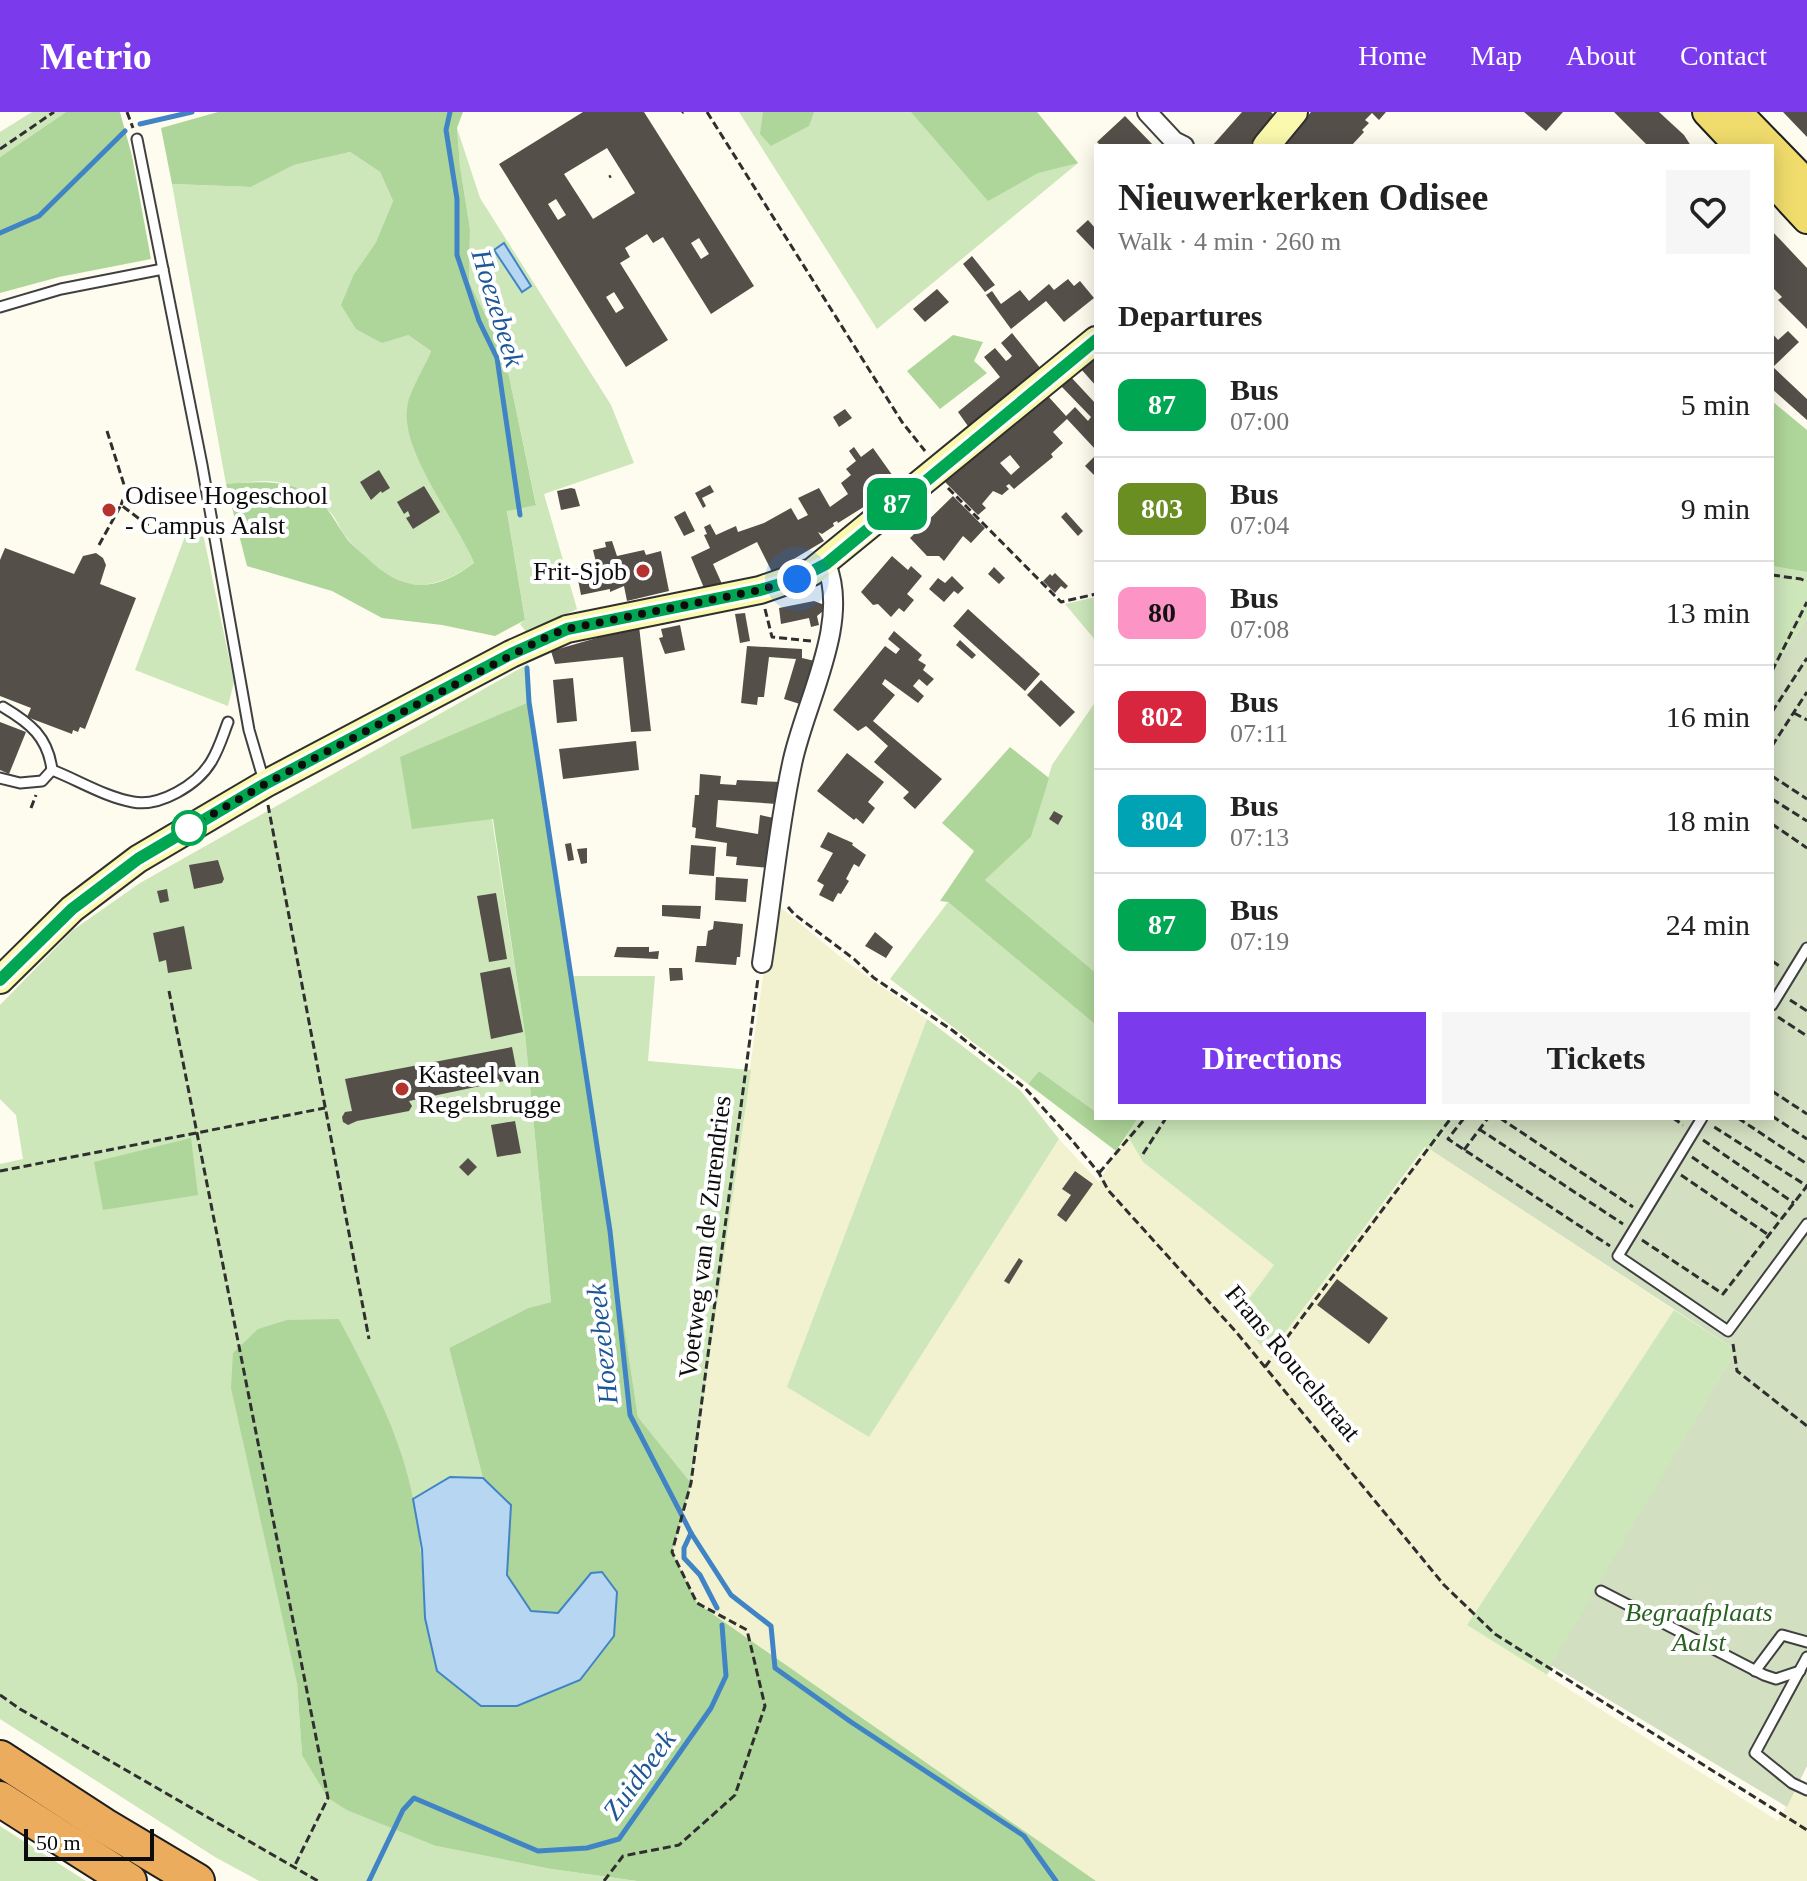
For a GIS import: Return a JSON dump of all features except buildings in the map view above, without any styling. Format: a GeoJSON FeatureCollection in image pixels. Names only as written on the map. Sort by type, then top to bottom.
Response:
{"type":"FeatureCollection","features":[{"type":"Feature","properties":{"kind":"highway"},"geometry":{"type":"LineString","coordinates":[[0,1758],[197,1881]]}},
{"type":"Feature","properties":{"kind":"highway"},"geometry":{"type":"LineString","coordinates":[[0,1799],[129,1881]]}},
{"type":"Feature","properties":{"kind":"main road"},"geometry":{"type":"LineString","coordinates":[[1707,112],[1737,144]]}},
{"type":"Feature","properties":{"kind":"main road"},"geometry":{"type":"LineString","coordinates":[[1737,112],[1768,144]]}},
{"type":"Feature","properties":{"kind":"main road"},"geometry":{"type":"LineString","coordinates":[[1774,151],[1794,181],[1807,219]]}},
{"type":"Feature","properties":{"kind":"street"},"geometry":{"type":"LineString","coordinates":[[1147,112],[1180,144]]}},
{"type":"Feature","properties":{"kind":"street"},"geometry":{"type":"LineString","coordinates":[[1268,144],[1294,112]]}},
{"type":"Feature","properties":{"kind":"street"},"geometry":{"type":"LineString","coordinates":[[0,980],[72,909],[138,859],[265,784],[550,635],[760,590],[797,579],[826,564],[930,462],[1094,341]]}},
{"type":"Feature","properties":{"kind":"street"},"geometry":{"type":"LineString","coordinates":[[762,963],[792,763],[828,643],[835,595],[826,564]]}},
{"type":"Feature","properties":{"kind":"lane"},"geometry":{"type":"LineString","coordinates":[[137,139],[202,465],[249,730],[265,784]]}},
{"type":"Feature","properties":{"kind":"lane"},"geometry":{"type":"LineString","coordinates":[[0,307],[61,289],[163,269]]}},
{"type":"Feature","properties":{"kind":"lane"},"geometry":{"type":"LineString","coordinates":[[3,707],[34,726],[47,745],[52,770]]}},
{"type":"Feature","properties":{"kind":"lane"},"geometry":{"type":"LineString","coordinates":[[52,770],[114,797],[135,802],[154,801],[195,780],[210,764],[228,722]]}},
{"type":"Feature","properties":{"kind":"lane"},"geometry":{"type":"LineString","coordinates":[[0,778],[20,783],[42,781],[52,770]]}},
{"type":"Feature","properties":{"kind":"lane"},"geometry":{"type":"LineString","coordinates":[[1774,1002],[1807,948]]}},
{"type":"Feature","properties":{"kind":"lane"},"geometry":{"type":"LineString","coordinates":[[1701,1120],[1618,1256],[1728,1331],[1807,1224]]}},
{"type":"Feature","properties":{"kind":"lane"},"geometry":{"type":"LineString","coordinates":[[1601,1591],[1755,1671],[1776,1679],[1800,1671]]}},
{"type":"Feature","properties":{"kind":"lane"},"geometry":{"type":"LineString","coordinates":[[1755,1671],[1782,1635],[1807,1642]]}},
{"type":"Feature","properties":{"kind":"lane"},"geometry":{"type":"LineString","coordinates":[[1807,1657],[1755,1753],[1792,1783],[1807,1790]]}},
{"type":"Feature","properties":{"kind":"path"},"geometry":{"type":"LineString","coordinates":[[0,149],[54,112]]}},
{"type":"Feature","properties":{"kind":"path"},"geometry":{"type":"LineString","coordinates":[[707,112],[930,462],[1061,602],[1094,594]]}},
{"type":"Feature","properties":{"kind":"path"},"geometry":{"type":"LineString","coordinates":[[99,545],[126,491],[107,431]]}},
{"type":"Feature","properties":{"kind":"path"},"geometry":{"type":"LineString","coordinates":[[121,505],[150,527]]}},
{"type":"Feature","properties":{"kind":"path"},"geometry":{"type":"LineString","coordinates":[[1774,575],[1807,582]]}},
{"type":"Feature","properties":{"kind":"path"},"geometry":{"type":"LineString","coordinates":[[760,590],[772,637],[828,643]]}},
{"type":"Feature","properties":{"kind":"path"},"geometry":{"type":"LineString","coordinates":[[1774,667],[1807,602]]}},
{"type":"Feature","properties":{"kind":"path"},"geometry":{"type":"LineString","coordinates":[[1774,709],[1807,658]]}},
{"type":"Feature","properties":{"kind":"path"},"geometry":{"type":"LineString","coordinates":[[1774,743],[1807,692]]}},
{"type":"Feature","properties":{"kind":"path"},"geometry":{"type":"LineString","coordinates":[[1794,713],[1807,720]]}},
{"type":"Feature","properties":{"kind":"path"},"geometry":{"type":"LineString","coordinates":[[1774,777],[1807,799]]}},
{"type":"Feature","properties":{"kind":"path"},"geometry":{"type":"LineString","coordinates":[[265,784],[369,1339]]}},
{"type":"Feature","properties":{"kind":"path"},"geometry":{"type":"LineString","coordinates":[[1774,800],[1807,821]]}},
{"type":"Feature","properties":{"kind":"path"},"geometry":{"type":"LineString","coordinates":[[1774,825],[1807,848]]}},
{"type":"Feature","properties":{"kind":"path","name":"Frans Roucelstraat"},"geometry":{"type":"LineString","coordinates":[[773,888],[794,914],[874,978],[952,1030],[1025,1088],[1099,1173],[1108,1190],[1265,1367],[1444,1585],[1495,1634],[1807,1830]]}},
{"type":"Feature","properties":{"kind":"path","name":"Voetweg van de Zurendries"},"geometry":{"type":"LineString","coordinates":[[604,1881],[623,1856],[679,1845],[735,1795],[765,1706],[747,1630],[697,1603],[672,1552],[691,1483],[754,999],[762,963]]}},
{"type":"Feature","properties":{"kind":"path"},"geometry":{"type":"LineString","coordinates":[[169,991],[328,1798],[294,1867]]}},
{"type":"Feature","properties":{"kind":"path"},"geometry":{"type":"LineString","coordinates":[[1780,992],[1807,1011]]}},
{"type":"Feature","properties":{"kind":"path"},"geometry":{"type":"LineString","coordinates":[[1774,1014],[1807,1036]]}},
{"type":"Feature","properties":{"kind":"path"},"geometry":{"type":"LineString","coordinates":[[1774,1092],[1807,1114]]}},
{"type":"Feature","properties":{"kind":"path"},"geometry":{"type":"LineString","coordinates":[[0,1171],[325,1108]]}},
{"type":"Feature","properties":{"kind":"path"},"geometry":{"type":"LineString","coordinates":[[1774,1117],[1807,1139]]}},
{"type":"Feature","properties":{"kind":"path"},"geometry":{"type":"LineString","coordinates":[[1099,1173],[1144,1120]]}},
{"type":"Feature","properties":{"kind":"path"},"geometry":{"type":"LineString","coordinates":[[1143,1154],[1165,1120]]}},
{"type":"Feature","properties":{"kind":"path"},"geometry":{"type":"LineString","coordinates":[[1265,1367],[1450,1120]]}},
{"type":"Feature","properties":{"kind":"path"},"geometry":{"type":"LineString","coordinates":[[1462,1120],[1448,1139],[1620,1253]]}},
{"type":"Feature","properties":{"kind":"path"},"geometry":{"type":"LineString","coordinates":[[1464,1150],[1486,1120]]}},
{"type":"Feature","properties":{"kind":"path"},"geometry":{"type":"LineString","coordinates":[[1503,1120],[1644,1214]]}},
{"type":"Feature","properties":{"kind":"path"},"geometry":{"type":"LineString","coordinates":[[1479,1129],[1723,1294],[1807,1186],[1705,1120]]}},
{"type":"Feature","properties":{"kind":"path"},"geometry":{"type":"LineString","coordinates":[[1741,1120],[1807,1164]]}},
{"type":"Feature","properties":{"kind":"path"},"geometry":{"type":"LineString","coordinates":[[1693,1134],[1794,1203]]}},
{"type":"Feature","properties":{"kind":"path"},"geometry":{"type":"LineString","coordinates":[[1683,1150],[1781,1219]]}},
{"type":"Feature","properties":{"kind":"path"},"geometry":{"type":"LineString","coordinates":[[1671,1169],[1769,1235]]}},
{"type":"Feature","properties":{"kind":"path"},"geometry":{"type":"LineString","coordinates":[[1728,1331],[1737,1371],[1807,1426]]}},
{"type":"Feature","properties":{"kind":"path"},"geometry":{"type":"LineString","coordinates":[[0,1695],[318,1881]]}},
{"type":"Feature","properties":{"kind":"green space"},"geometry":{"type":"Polygon","coordinates":[[[32,112],[66,112],[0,157],[0,132],[32,112]]]}},
{"type":"Feature","properties":{"kind":"green space"},"geometry":{"type":"Polygon","coordinates":[[[66,112],[120,112],[132,156],[151,259],[59,277],[0,293],[0,157],[66,112]]]}},
{"type":"Feature","properties":{"kind":"green space"},"geometry":{"type":"Polygon","coordinates":[[[218,112],[463,112],[457,128],[470,229],[469,282],[497,338],[509,376],[536,505],[507,511],[525,620],[495,636],[442,625],[382,618],[332,591],[247,566],[226,484],[280,484],[310,494],[326,507],[355,547],[379,569],[405,583],[432,584],[474,563],[421,466],[408,427],[408,403],[431,351],[408,335],[382,343],[356,329],[341,305],[354,274],[376,242],[393,201],[380,172],[350,152],[294,165],[251,187],[172,184],[161,128],[218,112]]]}},
{"type":"Feature","properties":{"kind":"green space"},"geometry":{"type":"Polygon","coordinates":[[[739,112],[1037,112],[1078,163],[877,329],[739,112]]]}},
{"type":"Feature","properties":{"kind":"green space"},"geometry":{"type":"Polygon","coordinates":[[[763,112],[814,112],[809,126],[771,146],[760,134],[763,112]]]}},
{"type":"Feature","properties":{"kind":"green space"},"geometry":{"type":"Polygon","coordinates":[[[911,112],[1037,112],[1078,163],[1038,173],[988,201],[911,112]]]}},
{"type":"Feature","properties":{"kind":"green space"},"geometry":{"type":"Polygon","coordinates":[[[457,128],[480,198],[611,405],[634,463],[544,494],[577,609],[527,633],[520,624],[525,620],[507,510],[536,504],[509,376],[497,338],[469,282],[470,229],[457,128]]]}},
{"type":"Feature","properties":{"kind":"green space"},"geometry":{"type":"Polygon","coordinates":[[[350,152],[380,172],[393,201],[376,242],[354,274],[408,335],[431,351],[407,408],[474,563],[455,575],[421,585],[405,583],[376,568],[361,555],[327,509],[286,485],[268,481],[226,484],[172,184],[251,187],[294,165],[350,152]]]}},
{"type":"Feature","properties":{"kind":"green space"},"geometry":{"type":"Polygon","coordinates":[[[953,335],[983,342],[974,361],[987,373],[940,409],[907,371],[953,335]]]}},
{"type":"Feature","properties":{"kind":"green space"},"geometry":{"type":"Polygon","coordinates":[[[1774,403],[1807,430],[1807,572],[1774,566],[1774,403]]]}},
{"type":"Feature","properties":{"kind":"green space"},"geometry":{"type":"Polygon","coordinates":[[[190,523],[201,524],[234,682],[228,706],[135,670],[190,523]]]}},
{"type":"Feature","properties":{"kind":"green space"},"geometry":{"type":"Polygon","coordinates":[[[1774,566],[1807,572],[1807,618],[1774,668],[1774,566]]]}},
{"type":"Feature","properties":{"kind":"green space"},"geometry":{"type":"Polygon","coordinates":[[[1094,597],[1094,639],[1065,604],[1094,597]]]}},
{"type":"Feature","properties":{"kind":"green space","name":"Begraafplaats Aalst"},"geometry":{"type":"Polygon","coordinates":[[[1807,618],[1807,1766],[1787,1807],[1551,1665],[1736,1350],[1431,1150],[1454,1120],[1774,1120],[1774,668],[1807,618]]]}},
{"type":"Feature","properties":{"kind":"green space"},"geometry":{"type":"Polygon","coordinates":[[[528,664],[529,702],[400,758],[492,819],[525,1033],[551,1302],[528,1308],[449,1348],[483,1478],[450,1477],[413,1499],[395,1436],[339,1319],[297,1683],[302,1755],[436,1846],[551,1869],[637,1881],[259,1881],[215,1857],[0,1719],[0,1164],[23,1159],[16,1115],[0,1099],[0,1005],[73,930],[140,883],[528,664]]]}},
{"type":"Feature","properties":{"kind":"green space"},"geometry":{"type":"Polygon","coordinates":[[[529,702],[638,1417],[691,1483],[672,1552],[697,1603],[1096,1881],[637,1881],[551,1869],[436,1846],[347,1810],[328,1798],[302,1755],[297,1683],[231,1388],[233,1353],[258,1329],[287,1320],[339,1319],[381,1402],[405,1467],[419,1537],[425,1618],[517,1706],[591,1573],[558,1613],[531,1611],[507,1575],[511,1505],[483,1478],[449,1348],[528,1308],[551,1302],[525,1034],[493,819],[412,829],[400,757],[529,702]]]}},
{"type":"Feature","properties":{"kind":"green space"},"geometry":{"type":"Polygon","coordinates":[[[1094,704],[1094,971],[985,880],[1031,837],[1052,765],[1094,704]]]}},
{"type":"Feature","properties":{"kind":"green space"},"geometry":{"type":"Polygon","coordinates":[[[1010,747],[1049,778],[1031,837],[985,880],[1094,971],[1094,1023],[948,902],[940,901],[974,851],[942,823],[1010,747]]]}},
{"type":"Feature","properties":{"kind":"green space"},"geometry":{"type":"Polygon","coordinates":[[[948,902],[1094,1023],[1094,1111],[1039,1071],[1028,1084],[890,979],[948,902]]]}},
{"type":"Feature","properties":{"kind":"green space"},"geometry":{"type":"Polygon","coordinates":[[[779,906],[843,959],[927,1019],[788,1387],[869,1436],[1059,1139],[1099,1182],[1127,1135],[1143,1162],[1274,1265],[1275,1346],[1426,1147],[1674,1310],[1467,1625],[1778,1821],[1795,1790],[1807,1795],[1807,1881],[1096,1881],[697,1603],[672,1552],[691,1483],[764,969],[779,906]]]}},
{"type":"Feature","properties":{"kind":"green space"},"geometry":{"type":"Polygon","coordinates":[[[570,976],[655,976],[648,1061],[751,1070],[691,1483],[638,1417],[570,976]]]}},
{"type":"Feature","properties":{"kind":"green space"},"geometry":{"type":"Polygon","coordinates":[[[927,1019],[1020,1090],[1059,1139],[869,1437],[787,1387],[927,1019]]]}},
{"type":"Feature","properties":{"kind":"green space"},"geometry":{"type":"Polygon","coordinates":[[[1039,1071],[1094,1111],[1094,1120],[1137,1120],[1116,1151],[1028,1084],[1039,1071]]]}},
{"type":"Feature","properties":{"kind":"green space"},"geometry":{"type":"Polygon","coordinates":[[[1137,1120],[1454,1120],[1431,1150],[1425,1147],[1275,1346],[1262,1347],[1237,1315],[1274,1265],[1143,1162],[1127,1135],[1137,1120]]]}},
{"type":"Feature","properties":{"kind":"green space"},"geometry":{"type":"Polygon","coordinates":[[[191,1138],[198,1195],[103,1210],[94,1162],[191,1138]]]}},
{"type":"Feature","properties":{"kind":"green space"},"geometry":{"type":"Polygon","coordinates":[[[1674,1310],[1736,1350],[1547,1675],[1467,1625],[1674,1310]]]}},
{"type":"Feature","properties":{"kind":"green space"},"geometry":{"type":"Polygon","coordinates":[[[0,1826],[86,1881],[0,1881],[0,1826]]]}},
{"type":"Feature","properties":{"kind":"water"},"geometry":{"type":"Polygon","coordinates":[[[504,243],[531,286],[522,292],[494,250],[504,243]]]}},
{"type":"Feature","properties":{"kind":"water"},"geometry":{"type":"Polygon","coordinates":[[[450,1477],[483,1478],[511,1505],[507,1575],[531,1611],[558,1613],[591,1573],[602,1572],[617,1592],[614,1636],[580,1680],[517,1706],[481,1706],[437,1671],[425,1618],[422,1549],[413,1499],[450,1477]]]}},
{"type":"Feature","properties":{"kind":"waterway","name":"Hoezebeek"},"geometry":{"type":"LineString","coordinates":[[140,124],[192,112]]}},
{"type":"Feature","properties":{"kind":"waterway","name":"Hoezebeek"},"geometry":{"type":"LineString","coordinates":[[450,112],[446,130],[457,199],[457,255],[479,321],[497,358],[520,515]]}},
{"type":"Feature","properties":{"kind":"waterway"},"geometry":{"type":"LineString","coordinates":[[0,233],[39,216],[125,131]]}},
{"type":"Feature","properties":{"kind":"waterway","name":"Hoezebeek"},"geometry":{"type":"LineString","coordinates":[[527,668],[529,702],[610,1231],[630,1415],[691,1533],[731,1595],[771,1626],[775,1668],[1024,1836],[1056,1881]]}},
{"type":"Feature","properties":{"kind":"waterway","name":"Zuidbeek"},"geometry":{"type":"LineString","coordinates":[[691,1533],[684,1548],[684,1558],[700,1575],[717,1608]]}},
{"type":"Feature","properties":{"kind":"waterway","name":"Zuidbeek"},"geometry":{"type":"LineString","coordinates":[[369,1881],[403,1810],[414,1798],[538,1851],[587,1848],[619,1839],[711,1708],[726,1676],[722,1625]]}},
{"type":"Feature","properties":{"kind":"bus line","name":"87"},"geometry":{"type":"LineString","coordinates":[[0,980],[72,909],[138,859],[265,784],[511,654],[567,629],[760,590],[797,579],[826,564],[1094,342]]}},
{"type":"Feature","properties":{"kind":"place","name":"Odisee Hogeschool - Campus Aalst"},"geometry":{"type":"Point","coordinates":[109,510]}},
{"type":"Feature","properties":{"kind":"place","name":"Frit-Sjob"},"geometry":{"type":"Point","coordinates":[643,571]}},
{"type":"Feature","properties":{"kind":"place","name":"Kasteel van Regelsbrugge"},"geometry":{"type":"Point","coordinates":[402,1089]}},
{"type":"Feature","properties":{"kind":"route"},"geometry":{"type":"LineString","coordinates":[[189,828],[265,784],[550,635],[760,590],[797,579]]}}]}
